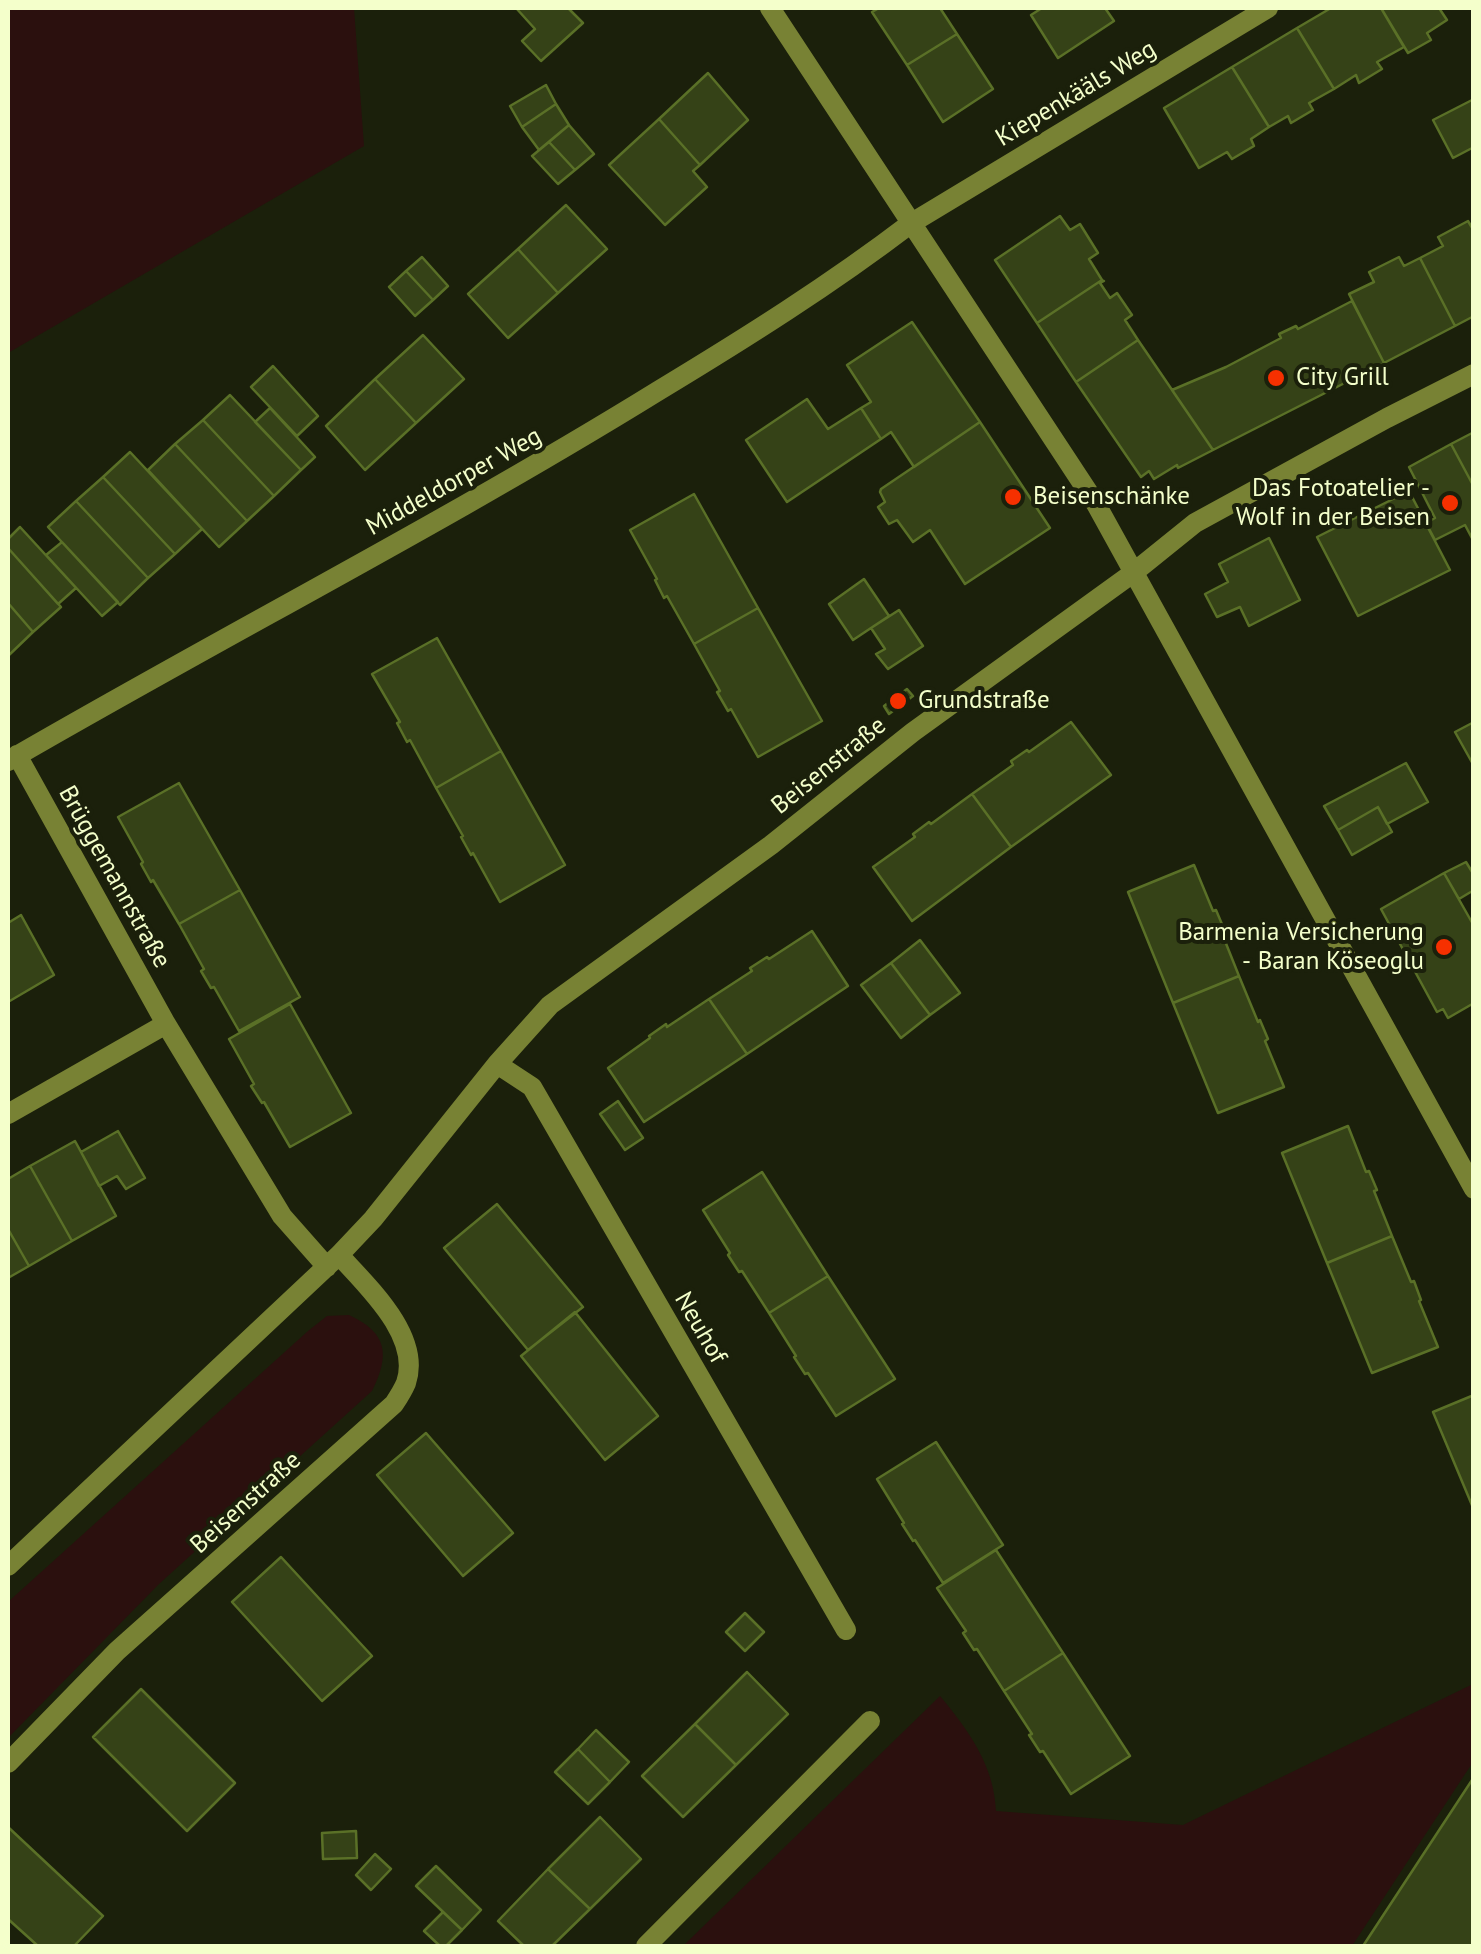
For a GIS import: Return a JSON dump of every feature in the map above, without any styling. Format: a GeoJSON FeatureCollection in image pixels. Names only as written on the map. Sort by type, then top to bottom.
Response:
{"type":"FeatureCollection","features":[{"type":"Feature","properties":{"kind":"street"},"geometry":{"type":"LineString","coordinates":[[770,8],[1096,504],[1474,1189]]}},
{"type":"Feature","properties":{"kind":"street","name":"Kiepenkääls Weg"},"geometry":{"type":"LineString","coordinates":[[910,224],[1268,8]]}},
{"type":"Feature","properties":{"kind":"street","name":"Middeldorper Weg"},"geometry":{"type":"LineString","coordinates":[[12,758],[555,455],[745,338],[910,224]]}},
{"type":"Feature","properties":{"kind":"street","name":"Beisenstraße"},"geometry":{"type":"LineString","coordinates":[[8,1566],[373,1219],[550,1005],[771,846],[912,732],[1133,573],[1194,523],[1474,374]]}},
{"type":"Feature","properties":{"kind":"street","name":"Brüggemannstraße"},"geometry":{"type":"LineString","coordinates":[[12,758],[282,1216],[333,1260]]}},
{"type":"Feature","properties":{"kind":"street"},"geometry":{"type":"LineString","coordinates":[[8,1114],[166,1024]]}},
{"type":"Feature","properties":{"kind":"street","name":"Neuhof"},"geometry":{"type":"LineString","coordinates":[[498,1064],[532,1087],[846,1630]]}},
{"type":"Feature","properties":{"kind":"street","name":"Beisenstraße"},"geometry":{"type":"LineString","coordinates":[[8,1764],[117,1651],[394,1404],[406,1382],[408,1360],[402,1336],[391,1314],[333,1260]]}},
{"type":"Feature","properties":{"kind":"street"},"geometry":{"type":"LineString","coordinates":[[646,1946],[870,1721]]}},
{"type":"Feature","properties":{"kind":"shaded area"},"geometry":{"type":"Polygon","coordinates":[[[8,8],[354,8],[364,146],[8,353],[8,8]]]}},
{"type":"Feature","properties":{"kind":"shaded area"},"geometry":{"type":"Polygon","coordinates":[[[349,1315],[372,1329],[382,1346],[381,1366],[372,1391],[159,1584],[8,1738],[8,1602],[308,1331],[327,1316],[349,1315]]]}},
{"type":"Feature","properties":{"kind":"shaded area"},"geometry":{"type":"Polygon","coordinates":[[[1473,1684],[1473,1762],[1352,1946],[683,1946],[940,1696],[978,1749],[990,1779],[996,1811],[1183,1825],[1473,1684]]]}},
{"type":"Feature","properties":{"kind":"building"},"geometry":{"type":"Polygon","coordinates":[[[516,8],[568,8],[583,23],[541,61],[522,41],[535,29],[516,8]]]}},
{"type":"Feature","properties":{"kind":"building"},"geometry":{"type":"Polygon","coordinates":[[[879,8],[940,8],[957,34],[907,65],[872,12],[879,8]]]}},
{"type":"Feature","properties":{"kind":"building"},"geometry":{"type":"Polygon","coordinates":[[[1042,8],[1105,8],[1114,21],[1058,58],[1031,15],[1042,8]]]}},
{"type":"Feature","properties":{"kind":"building"},"geometry":{"type":"Polygon","coordinates":[[[1331,8],[1381,8],[1404,47],[1377,62],[1382,69],[1359,83],[1356,75],[1334,89],[1297,28],[1331,8]]]}},
{"type":"Feature","properties":{"kind":"building"},"geometry":{"type":"Polygon","coordinates":[[[1381,8],[1439,8],[1447,20],[1427,33],[1431,40],[1408,53],[1381,8]]]}},
{"type":"Feature","properties":{"kind":"building"},"geometry":{"type":"Polygon","coordinates":[[[1297,28],[1334,89],[1309,103],[1313,110],[1291,123],[1288,116],[1269,127],[1232,67],[1297,28]]]}},
{"type":"Feature","properties":{"kind":"building"},"geometry":{"type":"Polygon","coordinates":[[[957,34],[993,89],[943,122],[907,65],[957,34]]]}},
{"type":"Feature","properties":{"kind":"building"},"geometry":{"type":"Polygon","coordinates":[[[1232,67],[1269,127],[1251,139],[1254,146],[1232,159],[1227,152],[1199,168],[1164,108],[1232,67]]]}},
{"type":"Feature","properties":{"kind":"building"},"geometry":{"type":"Polygon","coordinates":[[[708,73],[748,120],[700,165],[659,119],[708,73]]]}},
{"type":"Feature","properties":{"kind":"building"},"geometry":{"type":"Polygon","coordinates":[[[546,85],[556,104],[522,127],[510,106],[546,85]]]}},
{"type":"Feature","properties":{"kind":"building"},"geometry":{"type":"Polygon","coordinates":[[[1474,99],[1474,147],[1453,158],[1433,120],[1474,99]]]}},
{"type":"Feature","properties":{"kind":"building"},"geometry":{"type":"Polygon","coordinates":[[[556,104],[569,125],[539,150],[522,127],[556,104]]]}},
{"type":"Feature","properties":{"kind":"building"},"geometry":{"type":"Polygon","coordinates":[[[659,119],[700,165],[693,171],[707,187],[665,225],[609,165],[659,119]]]}},
{"type":"Feature","properties":{"kind":"building"},"geometry":{"type":"Polygon","coordinates":[[[569,125],[594,154],[575,170],[549,142],[569,125]]]}},
{"type":"Feature","properties":{"kind":"building"},"geometry":{"type":"Polygon","coordinates":[[[549,142],[575,170],[558,184],[532,156],[549,142]]]}},
{"type":"Feature","properties":{"kind":"building"},"geometry":{"type":"Polygon","coordinates":[[[566,205],[607,249],[558,293],[518,249],[566,205]]]}},
{"type":"Feature","properties":{"kind":"building"},"geometry":{"type":"Polygon","coordinates":[[[1060,216],[1070,230],[1080,224],[1098,253],[1089,259],[1102,280],[1037,323],[995,260],[1060,216]]]}},
{"type":"Feature","properties":{"kind":"building"},"geometry":{"type":"Polygon","coordinates":[[[1468,221],[1474,231],[1474,316],[1455,326],[1420,258],[1443,246],[1438,237],[1468,221]]]}},
{"type":"Feature","properties":{"kind":"building"},"geometry":{"type":"Polygon","coordinates":[[[518,249],[558,293],[508,338],[468,294],[518,249]]]}},
{"type":"Feature","properties":{"kind":"building"},"geometry":{"type":"Polygon","coordinates":[[[422,257],[448,286],[433,300],[406,271],[422,257]]]}},
{"type":"Feature","properties":{"kind":"building"},"geometry":{"type":"Polygon","coordinates":[[[1399,257],[1404,266],[1420,258],[1455,326],[1384,363],[1349,294],[1374,282],[1369,272],[1399,257]]]}},
{"type":"Feature","properties":{"kind":"building"},"geometry":{"type":"Polygon","coordinates":[[[406,271],[433,300],[415,316],[389,287],[406,271]]]}},
{"type":"Feature","properties":{"kind":"building"},"geometry":{"type":"Polygon","coordinates":[[[1102,280],[1100,283],[1110,298],[1117,293],[1132,315],[1125,320],[1138,340],[1076,382],[1037,323],[1102,280]]]}},
{"type":"Feature","properties":{"kind":"building","name":"City Grill"},"geometry":{"type":"Polygon","coordinates":[[[1352,301],[1384,363],[1213,450],[1172,390],[1226,367],[1281,338],[1279,334],[1296,326],[1298,329],[1352,301]]]}},
{"type":"Feature","properties":{"kind":"building"},"geometry":{"type":"Polygon","coordinates":[[[912,322],[980,422],[914,467],[891,432],[881,439],[861,408],[871,402],[847,365],[912,322]]]}},
{"type":"Feature","properties":{"kind":"building"},"geometry":{"type":"Polygon","coordinates":[[[423,335],[464,379],[416,423],[375,379],[423,335]]]}},
{"type":"Feature","properties":{"kind":"building"},"geometry":{"type":"Polygon","coordinates":[[[1138,340],[1213,450],[1154,479],[1149,471],[1141,477],[1076,382],[1138,340]]]}},
{"type":"Feature","properties":{"kind":"building"},"geometry":{"type":"Polygon","coordinates":[[[273,366],[318,416],[297,436],[251,387],[273,366]]]}},
{"type":"Feature","properties":{"kind":"building"},"geometry":{"type":"Polygon","coordinates":[[[375,379],[416,423],[365,470],[326,426],[375,379]]]}},
{"type":"Feature","properties":{"kind":"building"},"geometry":{"type":"Polygon","coordinates":[[[230,395],[301,470],[274,496],[203,420],[230,395]]]}},
{"type":"Feature","properties":{"kind":"building"},"geometry":{"type":"Polygon","coordinates":[[[807,399],[828,429],[861,408],[881,439],[787,502],[746,440],[807,399]]]}},
{"type":"Feature","properties":{"kind":"building"},"geometry":{"type":"Polygon","coordinates":[[[270,408],[315,457],[301,470],[255,422],[270,408]]]}},
{"type":"Feature","properties":{"kind":"building"},"geometry":{"type":"Polygon","coordinates":[[[203,420],[274,496],[247,521],[175,444],[203,420]]]}},
{"type":"Feature","properties":{"kind":"building"},"geometry":{"type":"Polygon","coordinates":[[[980,422],[1050,528],[965,584],[930,530],[913,542],[897,520],[889,524],[878,507],[885,502],[881,489],[980,422]]]}},
{"type":"Feature","properties":{"kind":"building"},"geometry":{"type":"Polygon","coordinates":[[[1474,432],[1474,487],[1451,444],[1474,432]]]}},
{"type":"Feature","properties":{"kind":"building"},"geometry":{"type":"Polygon","coordinates":[[[175,444],[247,521],[219,547],[148,470],[175,444]]]}},
{"type":"Feature","properties":{"kind":"building","name":"Das Fotoatelier - Wolf in der Beisen"},"geometry":{"type":"Polygon","coordinates":[[[1451,444],[1474,487],[1474,542],[1465,525],[1435,540],[1426,523],[1435,518],[1409,467],[1451,444]]]}},
{"type":"Feature","properties":{"kind":"building"},"geometry":{"type":"Polygon","coordinates":[[[130,452],[202,529],[175,554],[103,477],[130,452]]]}},
{"type":"Feature","properties":{"kind":"building"},"geometry":{"type":"Polygon","coordinates":[[[103,477],[175,554],[148,578],[76,501],[103,477]]]}},
{"type":"Feature","properties":{"kind":"building"},"geometry":{"type":"Polygon","coordinates":[[[1409,491],[1450,570],[1358,616],[1317,537],[1409,491]]]}},
{"type":"Feature","properties":{"kind":"building"},"geometry":{"type":"Polygon","coordinates":[[[694,494],[758,608],[694,644],[667,596],[664,598],[630,530],[694,494]]]}},
{"type":"Feature","properties":{"kind":"building"},"geometry":{"type":"Polygon","coordinates":[[[76,501],[148,578],[120,605],[48,527],[76,501]]]}},
{"type":"Feature","properties":{"kind":"building"},"geometry":{"type":"Polygon","coordinates":[[[20,527],[76,588],[58,604],[8,548],[8,539],[20,527]]]}},
{"type":"Feature","properties":{"kind":"building"},"geometry":{"type":"Polygon","coordinates":[[[1269,538],[1300,600],[1249,626],[1240,607],[1217,617],[1205,594],[1228,582],[1219,564],[1269,538]]]}},
{"type":"Feature","properties":{"kind":"building"},"geometry":{"type":"Polygon","coordinates":[[[62,542],[118,602],[102,616],[46,555],[62,542]]]}},
{"type":"Feature","properties":{"kind":"building"},"geometry":{"type":"Polygon","coordinates":[[[8,548],[61,607],[33,632],[8,603],[8,548]]]}},
{"type":"Feature","properties":{"kind":"building"},"geometry":{"type":"Polygon","coordinates":[[[864,579],[889,616],[853,640],[829,604],[864,579]]]}},
{"type":"Feature","properties":{"kind":"building"},"geometry":{"type":"Polygon","coordinates":[[[8,603],[33,632],[8,656],[8,603]]]}},
{"type":"Feature","properties":{"kind":"building"},"geometry":{"type":"Polygon","coordinates":[[[758,608],[822,721],[758,757],[717,692],[720,691],[694,644],[758,608]]]}},
{"type":"Feature","properties":{"kind":"building"},"geometry":{"type":"Polygon","coordinates":[[[899,610],[923,646],[888,669],[876,654],[885,649],[871,628],[899,610]]]}},
{"type":"Feature","properties":{"kind":"building"},"geometry":{"type":"Polygon","coordinates":[[[437,638],[501,751],[436,788],[372,674],[437,638]]]}},
{"type":"Feature","properties":{"kind":"building","name":"Grundstraße"},"geometry":{"type":"Polygon","coordinates":[[[907,689],[913,696],[889,714],[884,706],[907,689]]]}},
{"type":"Feature","properties":{"kind":"building"},"geometry":{"type":"Polygon","coordinates":[[[1071,722],[1111,775],[1011,847],[972,794],[1013,765],[1011,761],[1071,722]]]}},
{"type":"Feature","properties":{"kind":"building"},"geometry":{"type":"Polygon","coordinates":[[[1474,722],[1474,766],[1455,732],[1474,722]]]}},
{"type":"Feature","properties":{"kind":"building"},"geometry":{"type":"Polygon","coordinates":[[[501,751],[565,865],[500,902],[436,788],[501,751]]]}},
{"type":"Feature","properties":{"kind":"building"},"geometry":{"type":"Polygon","coordinates":[[[1406,763],[1428,802],[1387,824],[1378,807],[1338,830],[1324,806],[1406,763]]]}},
{"type":"Feature","properties":{"kind":"building"},"geometry":{"type":"Polygon","coordinates":[[[179,783],[240,890],[179,924],[151,882],[118,817],[179,783]]]}},
{"type":"Feature","properties":{"kind":"building"},"geometry":{"type":"Polygon","coordinates":[[[972,794],[1011,847],[912,921],[873,867],[972,794]]]}},
{"type":"Feature","properties":{"kind":"building"},"geometry":{"type":"Polygon","coordinates":[[[1378,807],[1392,832],[1352,855],[1338,830],[1378,807]]]}},
{"type":"Feature","properties":{"kind":"building"},"geometry":{"type":"Polygon","coordinates":[[[1466,862],[1474,875],[1474,890],[1459,899],[1444,873],[1466,862]]]}},
{"type":"Feature","properties":{"kind":"building"},"geometry":{"type":"Polygon","coordinates":[[[1194,865],[1224,929],[1221,931],[1239,976],[1173,1003],[1128,892],[1194,865]]]}},
{"type":"Feature","properties":{"kind":"building"},"geometry":{"type":"Polygon","coordinates":[[[1444,873],[1474,926],[1474,1003],[1448,1018],[1443,1009],[1437,1012],[1381,909],[1444,873]]]}},
{"type":"Feature","properties":{"kind":"building"},"geometry":{"type":"Polygon","coordinates":[[[240,890],[300,997],[239,1031],[201,971],[204,969],[179,924],[240,890]]]}},
{"type":"Feature","properties":{"kind":"building"},"geometry":{"type":"Polygon","coordinates":[[[21,915],[54,975],[8,1002],[8,923],[21,915]]]}},
{"type":"Feature","properties":{"kind":"building"},"geometry":{"type":"Polygon","coordinates":[[[812,931],[848,986],[747,1054],[709,999],[752,971],[750,968],[812,931]]]}},
{"type":"Feature","properties":{"kind":"building"},"geometry":{"type":"Polygon","coordinates":[[[920,940],[960,993],[930,1015],[891,963],[920,940]]]}},
{"type":"Feature","properties":{"kind":"building"},"geometry":{"type":"Polygon","coordinates":[[[891,963],[930,1015],[901,1038],[861,985],[891,963]]]}},
{"type":"Feature","properties":{"kind":"building"},"geometry":{"type":"Polygon","coordinates":[[[1239,976],[1268,1039],[1265,1041],[1284,1087],[1218,1113],[1173,1003],[1239,976]]]}},
{"type":"Feature","properties":{"kind":"building"},"geometry":{"type":"Polygon","coordinates":[[[709,999],[747,1054],[644,1122],[608,1068],[666,1024],[667,1027],[709,999]]]}},
{"type":"Feature","properties":{"kind":"building"},"geometry":{"type":"Polygon","coordinates":[[[290,1004],[351,1113],[290,1147],[251,1086],[254,1084],[229,1039],[290,1004]]]}},
{"type":"Feature","properties":{"kind":"building"},"geometry":{"type":"Polygon","coordinates":[[[618,1101],[643,1138],[625,1150],[600,1114],[618,1101]]]}},
{"type":"Feature","properties":{"kind":"building"},"geometry":{"type":"Polygon","coordinates":[[[1348,1126],[1377,1190],[1374,1191],[1392,1236],[1327,1263],[1282,1153],[1348,1126]]]}},
{"type":"Feature","properties":{"kind":"building"},"geometry":{"type":"Polygon","coordinates":[[[118,1131],[145,1178],[126,1189],[117,1176],[99,1186],[81,1152],[118,1131]]]}},
{"type":"Feature","properties":{"kind":"building"},"geometry":{"type":"Polygon","coordinates":[[[75,1141],[116,1216],[72,1241],[30,1166],[75,1141]]]}},
{"type":"Feature","properties":{"kind":"building"},"geometry":{"type":"Polygon","coordinates":[[[30,1166],[72,1241],[29,1266],[8,1229],[8,1179],[30,1166]]]}},
{"type":"Feature","properties":{"kind":"building"},"geometry":{"type":"Polygon","coordinates":[[[762,1172],[828,1276],[769,1313],[728,1255],[703,1210],[762,1172]]]}},
{"type":"Feature","properties":{"kind":"building"},"geometry":{"type":"Polygon","coordinates":[[[497,1204],[583,1307],[528,1350],[444,1248],[497,1204]]]}},
{"type":"Feature","properties":{"kind":"building"},"geometry":{"type":"Polygon","coordinates":[[[8,1229],[29,1266],[8,1278],[8,1229]]]}},
{"type":"Feature","properties":{"kind":"building"},"geometry":{"type":"Polygon","coordinates":[[[1392,1236],[1411,1282],[1414,1281],[1438,1347],[1372,1373],[1327,1263],[1392,1236]]]}},
{"type":"Feature","properties":{"kind":"building"},"geometry":{"type":"Polygon","coordinates":[[[828,1276],[895,1379],[836,1416],[808,1373],[805,1374],[769,1313],[828,1276]]]}},
{"type":"Feature","properties":{"kind":"building"},"geometry":{"type":"Polygon","coordinates":[[[575,1312],[658,1416],[605,1460],[521,1356],[575,1312]]]}},
{"type":"Feature","properties":{"kind":"building"},"geometry":{"type":"Polygon","coordinates":[[[1474,1395],[1474,1510],[1433,1412],[1474,1395]]]}},
{"type":"Feature","properties":{"kind":"building"},"geometry":{"type":"Polygon","coordinates":[[[426,1433],[513,1533],[463,1576],[377,1475],[426,1433]]]}},
{"type":"Feature","properties":{"kind":"building"},"geometry":{"type":"Polygon","coordinates":[[[936,1442],[1003,1545],[943,1583],[902,1524],[877,1479],[936,1442]]]}},
{"type":"Feature","properties":{"kind":"building"},"geometry":{"type":"Polygon","coordinates":[[[996,1550],[1063,1653],[1004,1691],[937,1588],[996,1550]]]}},
{"type":"Feature","properties":{"kind":"building"},"geometry":{"type":"Polygon","coordinates":[[[281,1557],[372,1656],[322,1701],[232,1602],[281,1557]]]}},
{"type":"Feature","properties":{"kind":"building"},"geometry":{"type":"Polygon","coordinates":[[[745,1613],[764,1632],[745,1651],[726,1632],[745,1613]]]}},
{"type":"Feature","properties":{"kind":"building"},"geometry":{"type":"Polygon","coordinates":[[[1063,1653],[1130,1756],[1071,1794],[1043,1751],[1040,1752],[1004,1691],[1063,1653]]]}},
{"type":"Feature","properties":{"kind":"building"},"geometry":{"type":"Polygon","coordinates":[[[747,1672],[788,1714],[736,1765],[695,1724],[747,1672]]]}},
{"type":"Feature","properties":{"kind":"building"},"geometry":{"type":"Polygon","coordinates":[[[141,1689],[235,1783],[187,1831],[93,1737],[141,1689]]]}},
{"type":"Feature","properties":{"kind":"building"},"geometry":{"type":"Polygon","coordinates":[[[695,1724],[736,1765],[683,1817],[642,1776],[695,1724]]]}},
{"type":"Feature","properties":{"kind":"building"},"geometry":{"type":"Polygon","coordinates":[[[596,1730],[629,1762],[610,1782],[578,1749],[596,1730]]]}},
{"type":"Feature","properties":{"kind":"building"},"geometry":{"type":"Polygon","coordinates":[[[578,1749],[610,1782],[588,1804],[555,1772],[578,1749]]]}},
{"type":"Feature","properties":{"kind":"building"},"geometry":{"type":"Polygon","coordinates":[[[1474,1777],[1474,1946],[1363,1946],[1474,1777]]]}},
{"type":"Feature","properties":{"kind":"building"},"geometry":{"type":"Polygon","coordinates":[[[600,1817],[641,1859],[590,1909],[548,1869],[600,1817]]]}},
{"type":"Feature","properties":{"kind":"building"},"geometry":{"type":"Polygon","coordinates":[[[8,1827],[103,1916],[74,1946],[38,1946],[8,1919],[8,1827]]]}},
{"type":"Feature","properties":{"kind":"building"},"geometry":{"type":"Polygon","coordinates":[[[356,1831],[357,1858],[323,1859],[322,1833],[356,1831]]]}},
{"type":"Feature","properties":{"kind":"building"},"geometry":{"type":"Polygon","coordinates":[[[375,1854],[391,1869],[371,1890],[356,1875],[375,1854]]]}},
{"type":"Feature","properties":{"kind":"building"},"geometry":{"type":"Polygon","coordinates":[[[436,1866],[481,1910],[462,1930],[416,1886],[436,1866]]]}},
{"type":"Feature","properties":{"kind":"building"},"geometry":{"type":"Polygon","coordinates":[[[548,1869],[590,1909],[552,1946],[524,1946],[498,1921],[548,1869]]]}},
{"type":"Feature","properties":{"kind":"building"},"geometry":{"type":"Polygon","coordinates":[[[443,1912],[462,1930],[446,1946],[440,1946],[424,1931],[443,1912]]]}},
{"type":"Feature","properties":{"kind":"place","name":"City Grill"},"geometry":{"type":"Point","coordinates":[1276,378]}},
{"type":"Feature","properties":{"kind":"place","name":"Beisenschänke"},"geometry":{"type":"Point","coordinates":[1013,497]}},
{"type":"Feature","properties":{"kind":"place","name":"Das Fotoatelier - Wolf in der Beisen"},"geometry":{"type":"Point","coordinates":[1450,503]}},
{"type":"Feature","properties":{"kind":"place","name":"Grundstraße"},"geometry":{"type":"Point","coordinates":[898,701]}},
{"type":"Feature","properties":{"kind":"place","name":"Barmenia Versicherung - Baran Köseoglu"},"geometry":{"type":"Point","coordinates":[1444,947]}}]}
